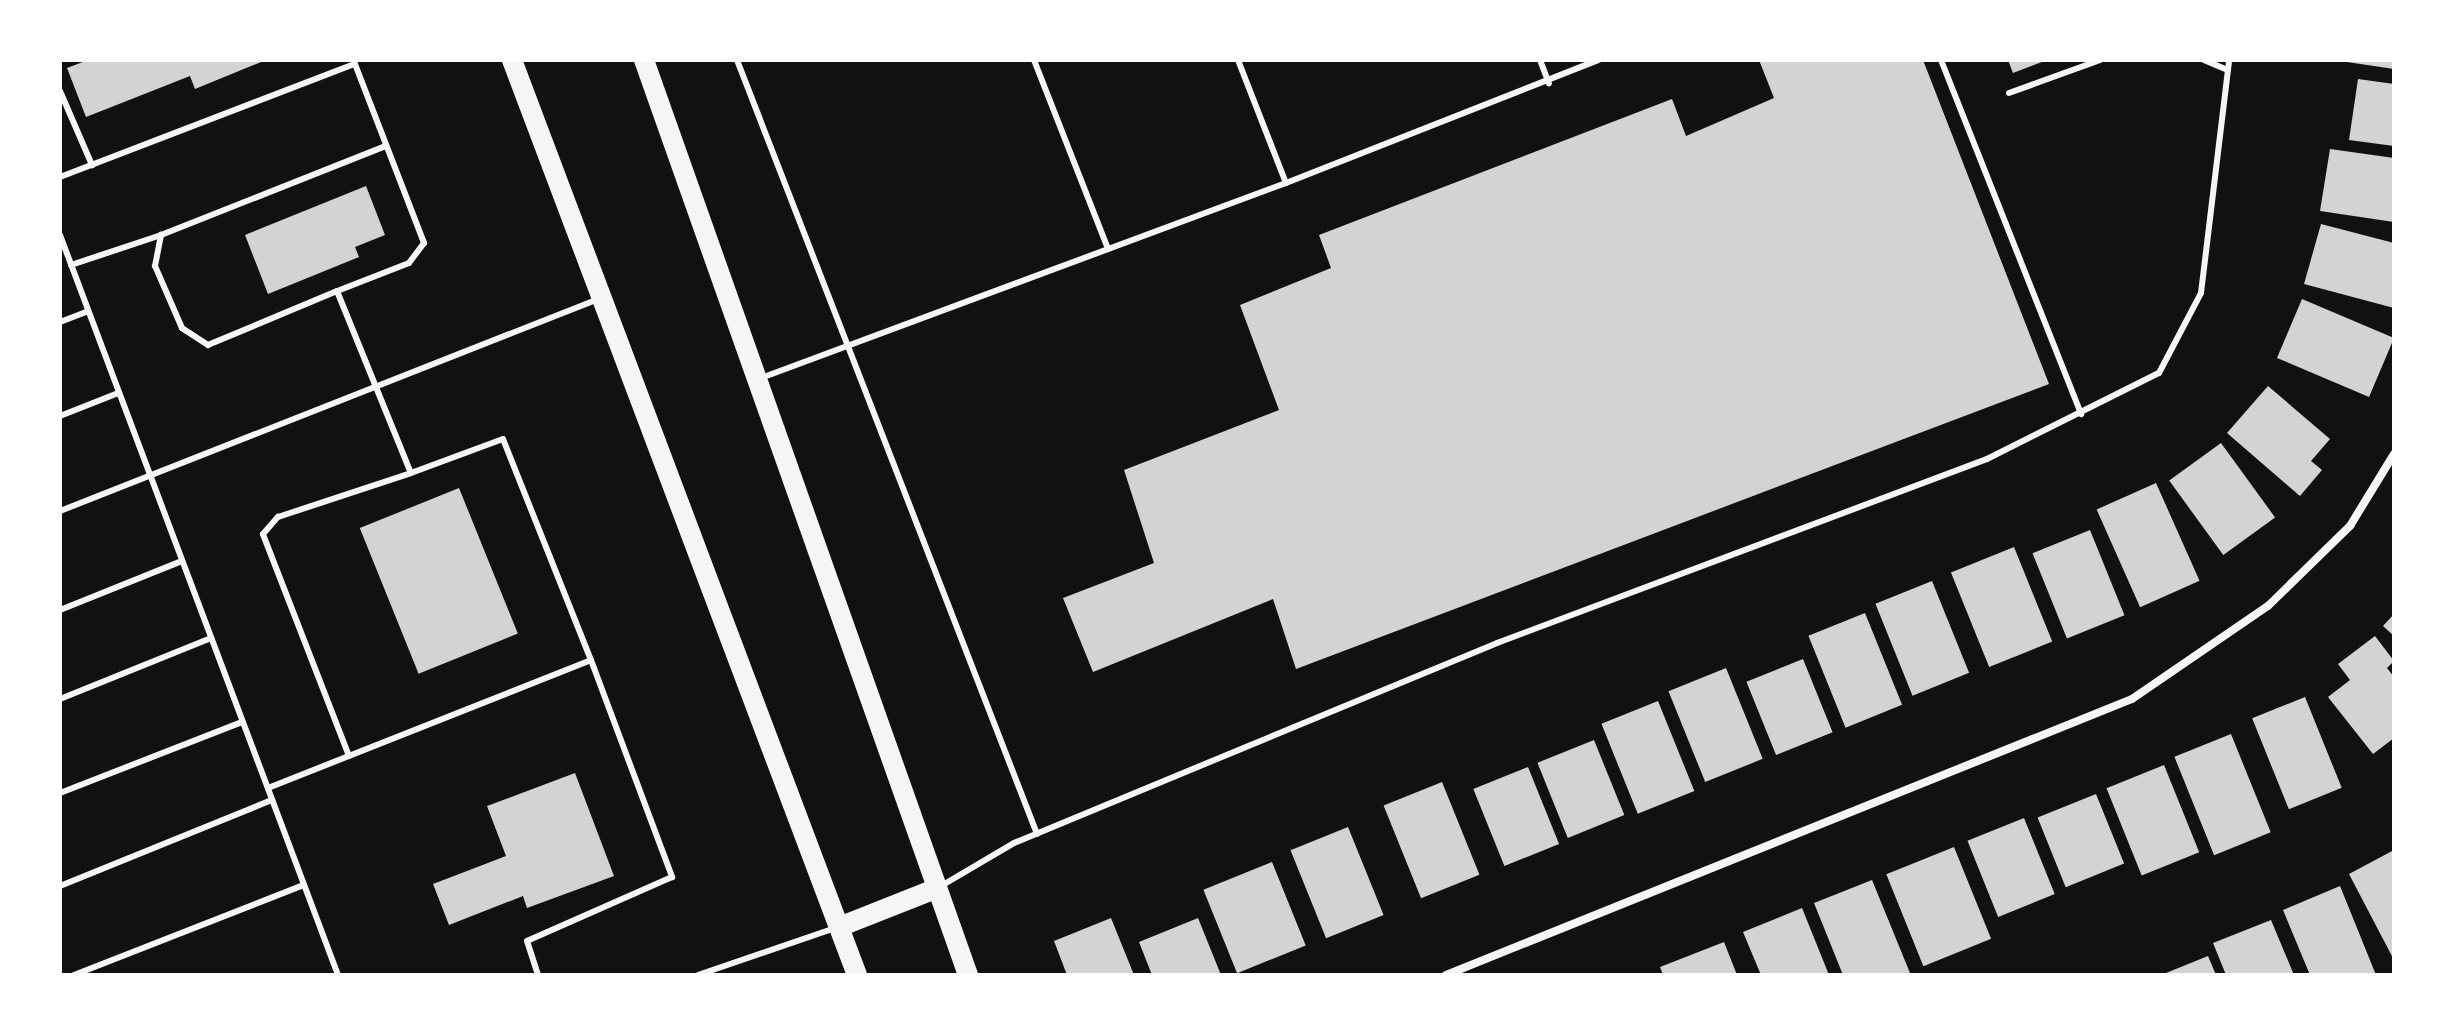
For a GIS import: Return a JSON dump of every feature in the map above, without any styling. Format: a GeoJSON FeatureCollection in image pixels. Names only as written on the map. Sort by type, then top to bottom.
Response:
{"type":"FeatureCollection","features":[{"type":"Feature","properties":{"kind":"main road"},"geometry":{"type":"LineString","coordinates":[[512,60],[857,975]]}},
{"type":"Feature","properties":{"kind":"main road"},"geometry":{"type":"LineString","coordinates":[[644,60],[754,380],[968,975]]}},
{"type":"Feature","properties":{"kind":"main road"},"geometry":{"type":"LineString","coordinates":[[839,927],[935,889]]}},
{"type":"Feature","properties":{"kind":"street"},"geometry":{"type":"LineString","coordinates":[[1446,975],[2132,699],[2268,606],[2350,526],[2394,454]]}},
{"type":"Feature","properties":{"kind":"lane"},"geometry":{"type":"LineString","coordinates":[[737,60],[1037,834]]}},
{"type":"Feature","properties":{"kind":"lane"},"geometry":{"type":"LineString","coordinates":[[1034,60],[1108,249]]}},
{"type":"Feature","properties":{"kind":"lane"},"geometry":{"type":"LineString","coordinates":[[1238,60],[1286,183]]}},
{"type":"Feature","properties":{"kind":"lane"},"geometry":{"type":"LineString","coordinates":[[1540,60],[1549,83]]}},
{"type":"Feature","properties":{"kind":"lane"},"geometry":{"type":"LineString","coordinates":[[754,380],[1286,183],[1549,83],[1599,60]]}},
{"type":"Feature","properties":{"kind":"lane"},"geometry":{"type":"LineString","coordinates":[[1941,60],[2081,414]]}},
{"type":"Feature","properties":{"kind":"lane"},"geometry":{"type":"LineString","coordinates":[[2009,93],[2100,60]]}},
{"type":"Feature","properties":{"kind":"lane"},"geometry":{"type":"LineString","coordinates":[[2204,60],[2227,70]]}},
{"type":"Feature","properties":{"kind":"lane"},"geometry":{"type":"LineString","coordinates":[[935,889],[1037,834],[1497,643],[1987,459],[2159,373],[2201,293],[2229,60]]}},
{"type":"Feature","properties":{"kind":"lane"},"geometry":{"type":"LineString","coordinates":[[60,177],[355,62],[424,243],[409,263],[208,345],[182,328],[155,266],[161,235]]}},
{"type":"Feature","properties":{"kind":"lane"},"geometry":{"type":"LineString","coordinates":[[60,91],[92,165]]}},
{"type":"Feature","properties":{"kind":"lane"},"geometry":{"type":"LineString","coordinates":[[71,265],[161,235],[386,146]]}},
{"type":"Feature","properties":{"kind":"lane"},"geometry":{"type":"LineString","coordinates":[[60,235],[338,975]]}},
{"type":"Feature","properties":{"kind":"lane"},"geometry":{"type":"LineString","coordinates":[[337,291],[379,386],[411,473]]}},
{"type":"Feature","properties":{"kind":"lane"},"geometry":{"type":"LineString","coordinates":[[60,511],[600,298]]}},
{"type":"Feature","properties":{"kind":"lane"},"geometry":{"type":"LineString","coordinates":[[60,322],[88,311]]}},
{"type":"Feature","properties":{"kind":"lane"},"geometry":{"type":"LineString","coordinates":[[60,416],[118,393]]}},
{"type":"Feature","properties":{"kind":"lane"},"geometry":{"type":"LineString","coordinates":[[349,756],[263,534],[278,517],[503,439],[591,660],[672,877],[527,941],[538,975]]}},
{"type":"Feature","properties":{"kind":"lane"},"geometry":{"type":"LineString","coordinates":[[60,610],[182,561]]}},
{"type":"Feature","properties":{"kind":"lane"},"geometry":{"type":"LineString","coordinates":[[60,699],[211,638]]}},
{"type":"Feature","properties":{"kind":"lane"},"geometry":{"type":"LineString","coordinates":[[268,788],[591,660]]}},
{"type":"Feature","properties":{"kind":"lane"},"geometry":{"type":"LineString","coordinates":[[60,793],[242,722]]}},
{"type":"Feature","properties":{"kind":"lane"},"geometry":{"type":"LineString","coordinates":[[60,886],[272,800]]}},
{"type":"Feature","properties":{"kind":"lane"},"geometry":{"type":"LineString","coordinates":[[74,975],[304,885]]}},
{"type":"Feature","properties":{"kind":"lane"},"geometry":{"type":"LineString","coordinates":[[698,975],[839,927]]}},
{"type":"Feature","properties":{"kind":"building"},"geometry":{"type":"Polygon","coordinates":[[[88,60],[266,60],[195,89],[190,76],[86,117],[67,68],[88,60]]]}},
{"type":"Feature","properties":{"kind":"building"},"geometry":{"type":"Polygon","coordinates":[[[1759,60],[1923,60],[2049,384],[1296,669],[1273,599],[1093,672],[1063,598],[1154,563],[1124,470],[1279,410],[1240,305],[1331,268],[1319,235],[1672,99],[1686,136],[1774,98],[1759,60]]]}},
{"type":"Feature","properties":{"kind":"building"},"geometry":{"type":"Polygon","coordinates":[[[2008,60],[2047,60],[2013,73],[2008,60]]]}},
{"type":"Feature","properties":{"kind":"building"},"geometry":{"type":"Polygon","coordinates":[[[2394,60],[2394,69],[2347,62],[2394,60]]]}},
{"type":"Feature","properties":{"kind":"building"},"geometry":{"type":"Polygon","coordinates":[[[2358,79],[2394,84],[2394,146],[2349,140],[2358,79]]]}},
{"type":"Feature","properties":{"kind":"building"},"geometry":{"type":"Polygon","coordinates":[[[2330,149],[2394,158],[2394,222],[2320,211],[2330,149]]]}},
{"type":"Feature","properties":{"kind":"building"},"geometry":{"type":"Polygon","coordinates":[[[366,186],[385,235],[355,247],[359,257],[268,294],[245,235],[366,186]]]}},
{"type":"Feature","properties":{"kind":"building"},"geometry":{"type":"Polygon","coordinates":[[[2321,224],[2394,243],[2394,308],[2304,284],[2321,224]]]}},
{"type":"Feature","properties":{"kind":"building"},"geometry":{"type":"Polygon","coordinates":[[[2302,299],[2394,338],[2369,397],[2277,358],[2302,299]]]}},
{"type":"Feature","properties":{"kind":"building"},"geometry":{"type":"Polygon","coordinates":[[[2268,386],[2330,439],[2311,461],[2322,470],[2300,496],[2227,433],[2268,386]]]}},
{"type":"Feature","properties":{"kind":"building"},"geometry":{"type":"Polygon","coordinates":[[[2221,443],[2275,517],[2223,555],[2169,481],[2221,443]]]}},
{"type":"Feature","properties":{"kind":"building"},"geometry":{"type":"Polygon","coordinates":[[[2156,483],[2200,581],[2140,607],[2097,509],[2156,483]]]}},
{"type":"Feature","properties":{"kind":"building"},"geometry":{"type":"Polygon","coordinates":[[[459,488],[518,634],[419,674],[360,528],[459,488]]]}},
{"type":"Feature","properties":{"kind":"building"},"geometry":{"type":"Polygon","coordinates":[[[2090,530],[2124,615],[2067,639],[2033,553],[2090,530]]]}},
{"type":"Feature","properties":{"kind":"building"},"geometry":{"type":"Polygon","coordinates":[[[2014,547],[2052,642],[1989,667],[1951,572],[2014,547]]]}},
{"type":"Feature","properties":{"kind":"building"},"geometry":{"type":"Polygon","coordinates":[[[1932,581],[1969,673],[1913,696],[1875,604],[1932,581]]]}},
{"type":"Feature","properties":{"kind":"building"},"geometry":{"type":"Polygon","coordinates":[[[1865,613],[1902,705],[1846,728],[1808,636],[1865,613]]]}},
{"type":"Feature","properties":{"kind":"building"},"geometry":{"type":"Polygon","coordinates":[[[2394,614],[2394,636],[2383,626],[2394,614]]]}},
{"type":"Feature","properties":{"kind":"building"},"geometry":{"type":"Polygon","coordinates":[[[2375,636],[2394,661],[2387,668],[2394,677],[2394,738],[2373,754],[2328,697],[2350,680],[2338,664],[2375,636]]]}},
{"type":"Feature","properties":{"kind":"building"},"geometry":{"type":"Polygon","coordinates":[[[1803,659],[1833,732],[1776,755],[1746,682],[1803,659]]]}},
{"type":"Feature","properties":{"kind":"building"},"geometry":{"type":"Polygon","coordinates":[[[1726,668],[1763,759],[1705,782],[1669,691],[1726,668]]]}},
{"type":"Feature","properties":{"kind":"building"},"geometry":{"type":"Polygon","coordinates":[[[2305,697],[2342,788],[2289,809],[2252,718],[2305,697]]]}},
{"type":"Feature","properties":{"kind":"building"},"geometry":{"type":"Polygon","coordinates":[[[1658,701],[1694,791],[1638,814],[1601,724],[1658,701]]]}},
{"type":"Feature","properties":{"kind":"building"},"geometry":{"type":"Polygon","coordinates":[[[2231,734],[2271,832],[2214,855],[2174,757],[2231,734]]]}},
{"type":"Feature","properties":{"kind":"building"},"geometry":{"type":"Polygon","coordinates":[[[1594,740],[1624,815],[1568,838],[1537,763],[1594,740]]]}},
{"type":"Feature","properties":{"kind":"building"},"geometry":{"type":"Polygon","coordinates":[[[2164,765],[2199,852],[2142,875],[2107,788],[2164,765]]]}},
{"type":"Feature","properties":{"kind":"building"},"geometry":{"type":"Polygon","coordinates":[[[1528,767],[1559,844],[1504,866],[1473,789],[1528,767]]]}},
{"type":"Feature","properties":{"kind":"building"},"geometry":{"type":"Polygon","coordinates":[[[575,773],[614,876],[527,908],[523,896],[449,925],[433,884],[506,856],[487,806],[575,773]]]}},
{"type":"Feature","properties":{"kind":"building"},"geometry":{"type":"Polygon","coordinates":[[[1442,782],[1479,875],[1421,898],[1384,806],[1442,782]]]}},
{"type":"Feature","properties":{"kind":"building"},"geometry":{"type":"Polygon","coordinates":[[[2096,794],[2124,864],[2066,887],[2038,818],[2096,794]]]}},
{"type":"Feature","properties":{"kind":"building"},"geometry":{"type":"Polygon","coordinates":[[[2024,818],[2055,894],[1998,917],[1967,841],[2024,818]]]}},
{"type":"Feature","properties":{"kind":"building"},"geometry":{"type":"Polygon","coordinates":[[[1348,827],[1384,915],[1326,938],[1291,850],[1348,827]]]}},
{"type":"Feature","properties":{"kind":"building"},"geometry":{"type":"Polygon","coordinates":[[[1954,847],[1991,939],[1923,966],[1886,874],[1954,847]]]}},
{"type":"Feature","properties":{"kind":"building"},"geometry":{"type":"Polygon","coordinates":[[[2394,850],[2394,960],[2349,874],[2394,850]]]}},
{"type":"Feature","properties":{"kind":"building"},"geometry":{"type":"Polygon","coordinates":[[[1272,862],[1306,945],[1237,973],[1203,890],[1272,862]]]}},
{"type":"Feature","properties":{"kind":"building"},"geometry":{"type":"Polygon","coordinates":[[[1872,880],[1910,973],[1843,975],[1814,903],[1872,880]]]}},
{"type":"Feature","properties":{"kind":"building"},"geometry":{"type":"Polygon","coordinates":[[[2340,886],[2376,975],[2310,975],[2283,910],[2340,886]]]}},
{"type":"Feature","properties":{"kind":"building"},"geometry":{"type":"Polygon","coordinates":[[[1802,908],[1829,975],[1761,975],[1743,932],[1802,908]]]}},
{"type":"Feature","properties":{"kind":"building"},"geometry":{"type":"Polygon","coordinates":[[[1111,918],[1134,975],[1067,975],[1054,941],[1111,918]]]}},
{"type":"Feature","properties":{"kind":"building"},"geometry":{"type":"Polygon","coordinates":[[[1198,918],[1221,975],[1152,975],[1139,942],[1198,918]]]}},
{"type":"Feature","properties":{"kind":"building"},"geometry":{"type":"Polygon","coordinates":[[[2271,920],[2294,975],[2226,975],[2213,943],[2271,920]]]}},
{"type":"Feature","properties":{"kind":"building"},"geometry":{"type":"Polygon","coordinates":[[[1724,942],[1737,975],[1663,975],[1660,967],[1724,942]]]}},
{"type":"Feature","properties":{"kind":"building"},"geometry":{"type":"Polygon","coordinates":[[[2208,956],[2216,975],[2161,975],[2208,956]]]}}]}
